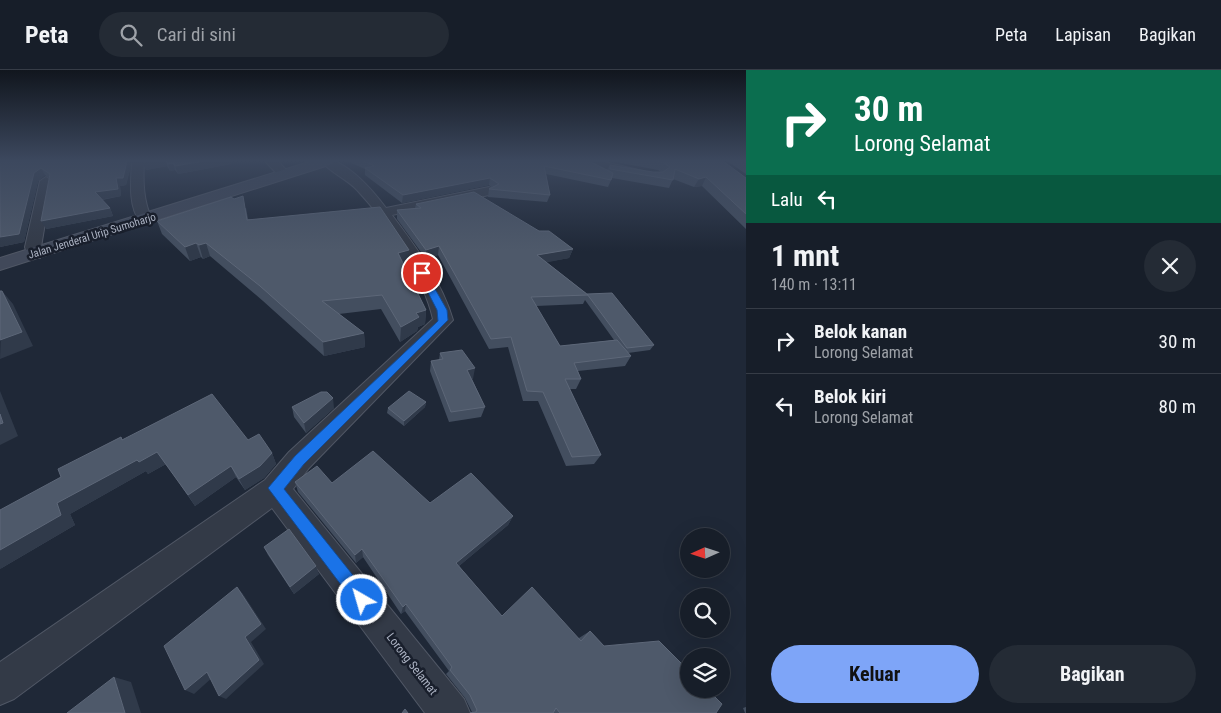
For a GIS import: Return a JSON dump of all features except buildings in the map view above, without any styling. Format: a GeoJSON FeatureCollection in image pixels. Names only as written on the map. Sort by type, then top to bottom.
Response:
{"type":"FeatureCollection","features":[{"type":"Feature","properties":{"kind":"street"},"geometry":{"type":"LineString","coordinates":[[33,250],[44,191]]}},
{"type":"Feature","properties":{"kind":"street"},"geometry":{"type":"LineString","coordinates":[[139,191],[143,216]]}},
{"type":"Feature","properties":{"kind":"street","name":"Jalan Jenderal Urip Sumoharjo"},"geometry":{"type":"LineString","coordinates":[[143,216],[209,191]]}},
{"type":"Feature","properties":{"kind":"street","name":"Jalan Jenderal Urip Sumoharjo"},"geometry":{"type":"LineString","coordinates":[[0,257],[33,250],[227,191]]}},
{"type":"Feature","properties":{"kind":"street"},"geometry":{"type":"LineString","coordinates":[[0,685],[275,488],[299,460],[443,320],[439,303],[413,258],[383,213],[364,191]]}},
{"type":"Feature","properties":{"kind":"street"},"geometry":{"type":"LineString","coordinates":[[383,213],[489,191]]}},
{"type":"Feature","properties":{"kind":"street","name":"Jalan Jenderal Urip Sumoharjo"},"geometry":{"type":"LineString","coordinates":[[0,264],[33,250]]}},
{"type":"Feature","properties":{"kind":"street","name":"Lorong Selamat"},"geometry":{"type":"LineString","coordinates":[[275,488],[450,713]]}},
{"type":"Feature","properties":{"kind":"route"},"geometry":{"type":"LineString","coordinates":[[362,600],[300,523],[275,488],[299,460],[441,323],[443,320],[442,310],[422,273]]}}]}
